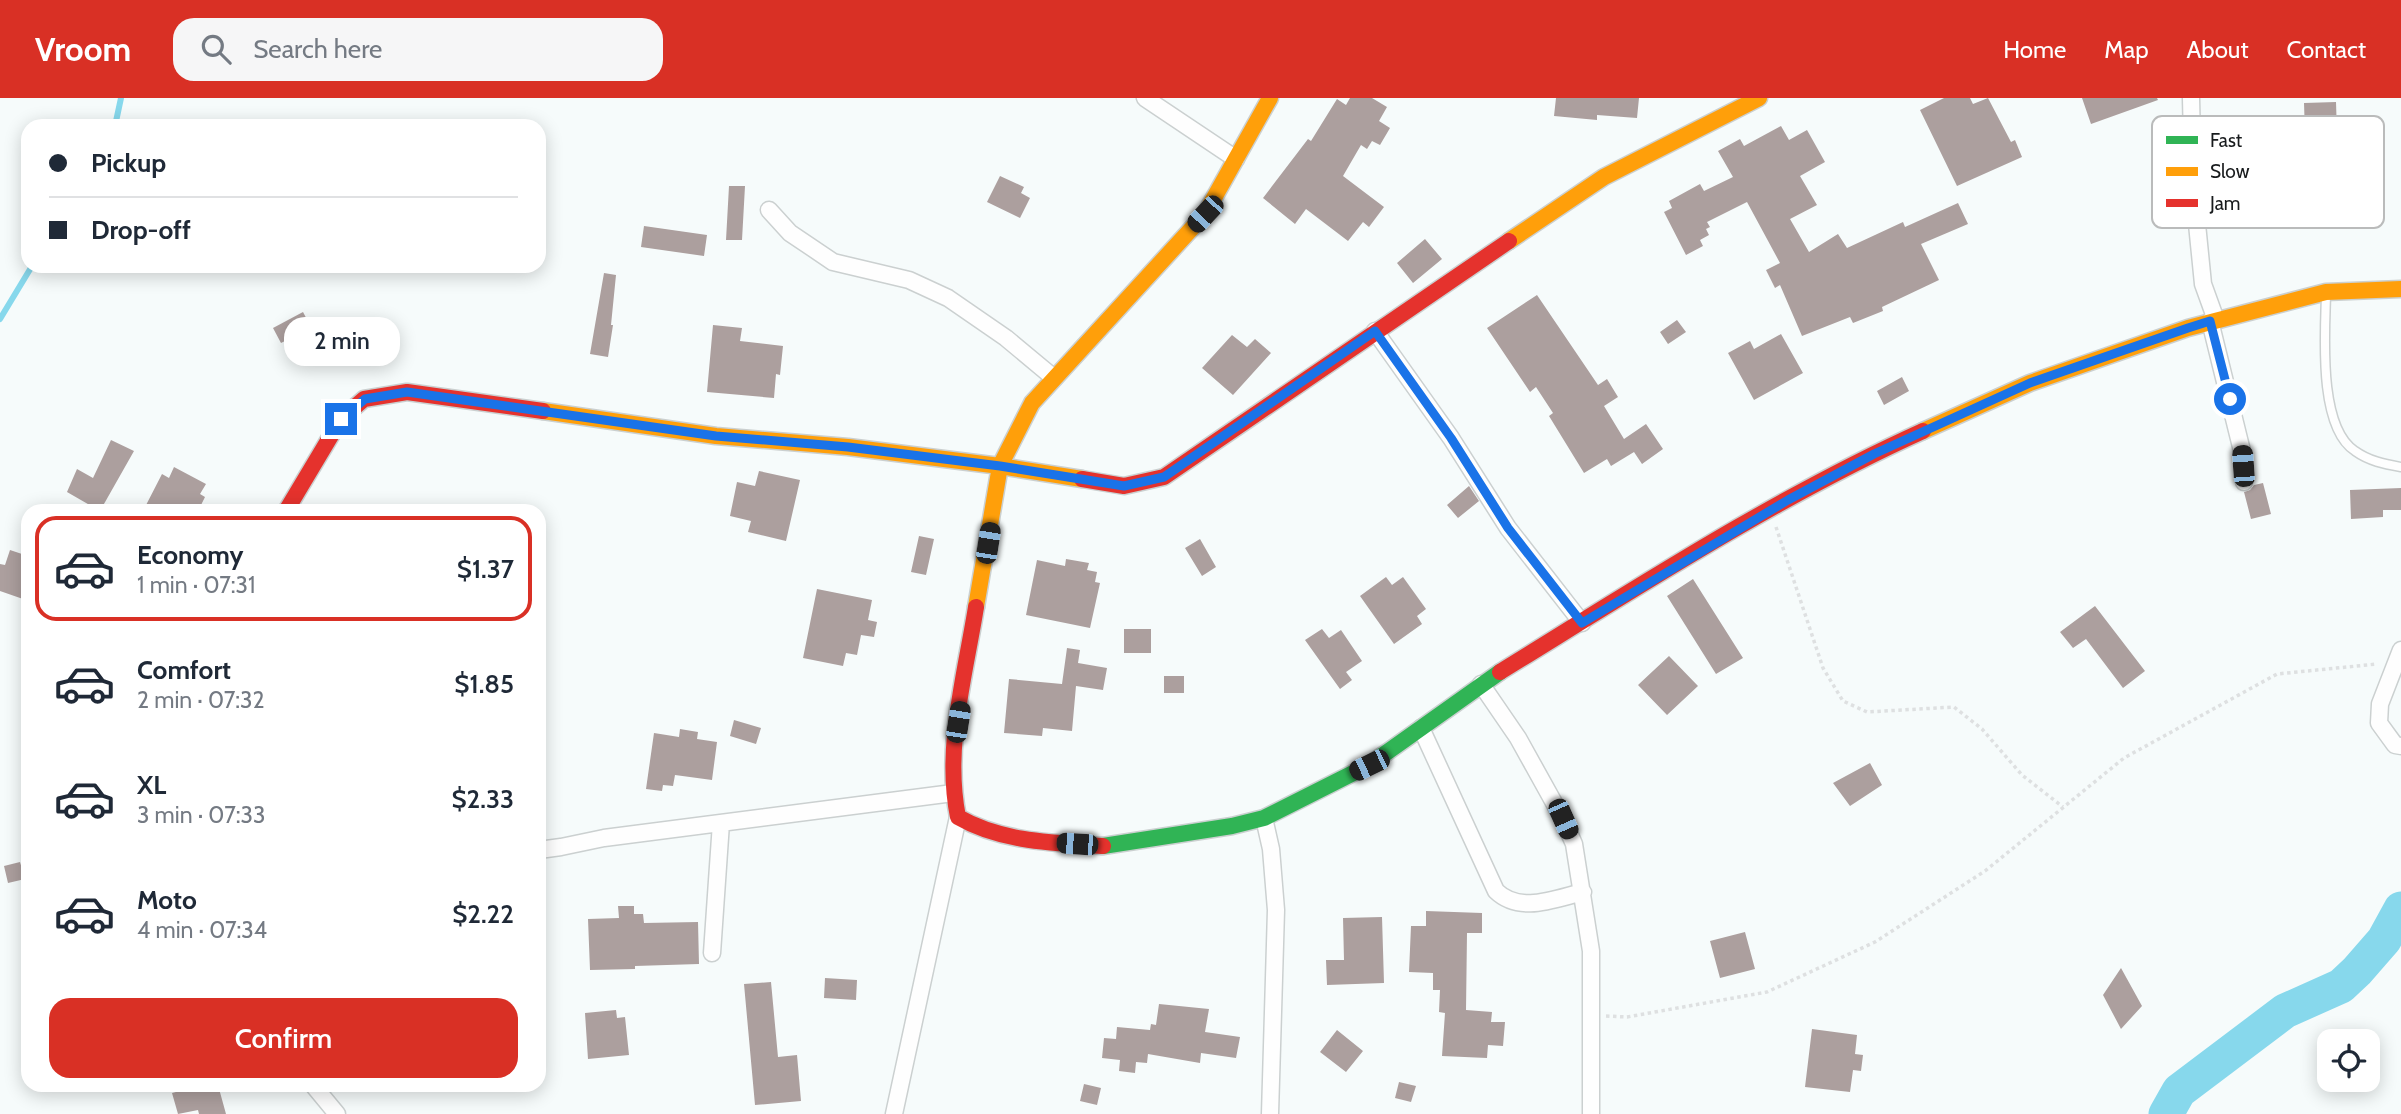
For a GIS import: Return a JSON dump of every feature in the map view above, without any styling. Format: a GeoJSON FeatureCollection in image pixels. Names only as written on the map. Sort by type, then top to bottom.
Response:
{"type":"FeatureCollection","features":[{"type":"Feature","properties":{"kind":"street"},"geometry":{"type":"LineString","coordinates":[[1145,98],[1236,159]]}},
{"type":"Feature","properties":{"kind":"street"},"geometry":{"type":"LineString","coordinates":[[894,1114],[958,817],[953,793],[953,748],[1000,466],[1032,403],[1205,214],[1270,98]]}},
{"type":"Feature","properties":{"kind":"street"},"geometry":{"type":"LineString","coordinates":[[290,504],[341,419],[365,399],[407,392],[716,436],[848,447],[1000,466],[1124,486],[1164,477],[1604,177],[1759,98]]}},
{"type":"Feature","properties":{"kind":"street"},"geometry":{"type":"LineString","coordinates":[[2191,98],[2191,116]]}},
{"type":"Feature","properties":{"kind":"street"},"geometry":{"type":"LineString","coordinates":[[769,210],[790,233],[832,262],[909,279],[948,298],[1006,338],[1054,378]]}},
{"type":"Feature","properties":{"kind":"street"},"geometry":{"type":"LineString","coordinates":[[2197,228],[2203,284],[2242,451],[2244,482]]}},
{"type":"Feature","properties":{"kind":"street"},"geometry":{"type":"LineString","coordinates":[[958,817],[979,829],[1003,836],[1102,846],[1232,826],[1264,818],[1369,765],[1481,684],[1770,510],[1874,454],[2030,383],[2213,321],[2326,292],[2401,289]]}},
{"type":"Feature","properties":{"kind":"street"},"geometry":{"type":"LineString","coordinates":[[1375,331],[1451,438],[1508,528],[1582,623]]}},
{"type":"Feature","properties":{"kind":"street"},"geometry":{"type":"LineString","coordinates":[[2399,656],[2380,704],[2379,723],[2395,745],[2401,746]]}},
{"type":"Feature","properties":{"kind":"street"},"geometry":{"type":"LineString","coordinates":[[1481,684],[1518,738],[1574,844],[1591,951],[1591,1114]]}},
{"type":"Feature","properties":{"kind":"street"},"geometry":{"type":"LineString","coordinates":[[1421,728],[1496,891],[1503,898],[1530,905],[1583,892]]}},
{"type":"Feature","properties":{"kind":"street"},"geometry":{"type":"LineString","coordinates":[[546,848],[604,838],[953,793]]}},
{"type":"Feature","properties":{"kind":"street"},"geometry":{"type":"LineString","coordinates":[[1264,818],[1271,849],[1276,910],[1270,1114]]}},
{"type":"Feature","properties":{"kind":"street"},"geometry":{"type":"LineString","coordinates":[[712,953],[721,823]]}},
{"type":"Feature","properties":{"kind":"street"},"geometry":{"type":"LineString","coordinates":[[319,1092],[337,1114]]}},
{"type":"Feature","properties":{"kind":"lane"},"geometry":{"type":"LineString","coordinates":[[2326,292],[2324,350],[2330,408],[2340,435],[2352,450],[2375,462],[2401,467]]}},
{"type":"Feature","properties":{"kind":"path"},"geometry":{"type":"LineString","coordinates":[[1770,510],[1823,668],[1843,701],[1867,712],[1954,707],[1982,729],[2022,775],[2063,807]]}},
{"type":"Feature","properties":{"kind":"path"},"geometry":{"type":"LineString","coordinates":[[1592,1016],[1627,1017],[1767,992],[1875,942],[1985,871],[2124,758],[2277,674],[2399,656]]}},
{"type":"Feature","properties":{"kind":"building"},"geometry":{"type":"Polygon","coordinates":[[[1350,98],[1372,98],[1387,107],[1379,121],[1390,128],[1380,145],[1372,141],[1367,149],[1361,145],[1343,176],[1384,207],[1369,227],[1363,222],[1348,241],[1306,209],[1295,224],[1263,198],[1308,139],[1311,141],[1337,99],[1346,105],[1350,98]]]}},
{"type":"Feature","properties":{"kind":"building"},"geometry":{"type":"Polygon","coordinates":[[[1556,98],[1639,98],[1637,118],[1597,115],[1597,120],[1554,116],[1556,98]]]}},
{"type":"Feature","properties":{"kind":"building"},"geometry":{"type":"Polygon","coordinates":[[[1944,98],[1970,98],[1973,104],[1988,98],[2011,142],[2015,140],[2022,157],[1957,186],[1920,110],[1944,98]]]}},
{"type":"Feature","properties":{"kind":"building"},"geometry":{"type":"Polygon","coordinates":[[[2082,98],[2157,98],[2158,100],[2091,124],[2082,98]]]}},
{"type":"Feature","properties":{"kind":"building"},"geometry":{"type":"Polygon","coordinates":[[[2336,102],[2336,116],[2304,116],[2304,103],[2336,102]]]}},
{"type":"Feature","properties":{"kind":"building"},"geometry":{"type":"Polygon","coordinates":[[[1781,126],[1789,140],[1807,130],[1825,162],[1800,176],[1817,205],[1790,219],[1809,252],[1838,234],[1847,248],[1903,222],[1905,227],[1958,203],[1968,224],[1921,244],[1939,280],[1882,307],[1883,311],[1853,323],[1850,317],[1802,336],[1780,285],[1775,288],[1766,270],[1780,263],[1747,202],[1707,222],[1710,227],[1706,229],[1709,235],[1700,240],[1703,246],[1686,255],[1664,212],[1672,208],[1669,201],[1700,184],[1704,191],[1733,177],[1718,151],[1740,139],[1744,146],[1781,126]]]}},
{"type":"Feature","properties":{"kind":"building"},"geometry":{"type":"Polygon","coordinates":[[[1000,176],[1024,187],[1021,193],[1030,198],[1020,218],[987,202],[1000,176]]]}},
{"type":"Feature","properties":{"kind":"building"},"geometry":{"type":"Polygon","coordinates":[[[729,186],[745,186],[742,240],[726,240],[729,186]]]}},
{"type":"Feature","properties":{"kind":"building"},"geometry":{"type":"Polygon","coordinates":[[[644,226],[707,235],[704,256],[641,247],[644,226]]]}},
{"type":"Feature","properties":{"kind":"building"},"geometry":{"type":"Polygon","coordinates":[[[1425,239],[1442,259],[1413,283],[1397,263],[1425,239]]]}},
{"type":"Feature","properties":{"kind":"building"},"geometry":{"type":"Polygon","coordinates":[[[604,273],[616,275],[608,357],[590,354],[604,273]]]}},
{"type":"Feature","properties":{"kind":"building"},"geometry":{"type":"Polygon","coordinates":[[[1537,295],[1598,385],[1607,379],[1618,397],[1604,406],[1624,439],[1646,424],[1663,449],[1642,464],[1634,452],[1611,466],[1607,459],[1584,473],[1549,416],[1553,413],[1536,387],[1530,392],[1487,328],[1537,295]]]}},
{"type":"Feature","properties":{"kind":"building"},"geometry":{"type":"Polygon","coordinates":[[[303,312],[320,344],[294,357],[285,341],[281,343],[273,328],[303,312]]]}},
{"type":"Feature","properties":{"kind":"building"},"geometry":{"type":"Polygon","coordinates":[[[1677,320],[1686,332],[1668,344],[1660,332],[1677,320]]]}},
{"type":"Feature","properties":{"kind":"building"},"geometry":{"type":"Polygon","coordinates":[[[713,325],[742,328],[740,341],[783,346],[780,375],[776,374],[774,398],[707,392],[713,325]]]}},
{"type":"Feature","properties":{"kind":"building"},"geometry":{"type":"Polygon","coordinates":[[[1781,334],[1803,373],[1754,400],[1728,353],[1750,341],[1754,349],[1781,334]]]}},
{"type":"Feature","properties":{"kind":"building"},"geometry":{"type":"Polygon","coordinates":[[[1232,335],[1247,347],[1255,339],[1271,353],[1233,395],[1202,368],[1232,335]]]}},
{"type":"Feature","properties":{"kind":"building"},"geometry":{"type":"Polygon","coordinates":[[[1902,377],[1909,391],[1884,405],[1877,391],[1902,377]]]}},
{"type":"Feature","properties":{"kind":"building"},"geometry":{"type":"Polygon","coordinates":[[[111,440],[134,451],[104,504],[88,504],[67,492],[77,469],[93,478],[111,440]]]}},
{"type":"Feature","properties":{"kind":"building"},"geometry":{"type":"Polygon","coordinates":[[[174,467],[206,484],[200,494],[205,497],[202,504],[147,504],[162,474],[169,478],[174,467]]]}},
{"type":"Feature","properties":{"kind":"building"},"geometry":{"type":"Polygon","coordinates":[[[759,471],[800,480],[786,541],[748,532],[751,521],[730,516],[737,482],[755,486],[759,471]]]}},
{"type":"Feature","properties":{"kind":"building"},"geometry":{"type":"Polygon","coordinates":[[[2263,483],[2271,514],[2251,519],[2244,492],[2263,483]]]}},
{"type":"Feature","properties":{"kind":"building"},"geometry":{"type":"Polygon","coordinates":[[[1469,486],[1479,501],[1458,518],[1447,505],[1469,486]]]}},
{"type":"Feature","properties":{"kind":"building"},"geometry":{"type":"Polygon","coordinates":[[[2401,488],[2401,510],[2383,510],[2383,517],[2351,519],[2350,490],[2401,488]]]}},
{"type":"Feature","properties":{"kind":"building"},"geometry":{"type":"Polygon","coordinates":[[[919,536],[934,539],[926,575],[911,572],[919,536]]]}},
{"type":"Feature","properties":{"kind":"building"},"geometry":{"type":"Polygon","coordinates":[[[1200,539],[1216,567],[1202,576],[1185,548],[1200,539]]]}},
{"type":"Feature","properties":{"kind":"building"},"geometry":{"type":"Polygon","coordinates":[[[10,550],[21,554],[21,598],[0,591],[0,564],[5,565],[10,550]]]}},
{"type":"Feature","properties":{"kind":"building"},"geometry":{"type":"Polygon","coordinates":[[[1066,559],[1089,563],[1087,570],[1097,572],[1095,582],[1100,583],[1090,628],[1026,615],[1037,560],[1065,566],[1066,559]]]}},
{"type":"Feature","properties":{"kind":"building"},"geometry":{"type":"Polygon","coordinates":[[[1386,577],[1392,585],[1403,577],[1426,609],[1417,616],[1422,624],[1394,644],[1360,596],[1386,577]]]}},
{"type":"Feature","properties":{"kind":"building"},"geometry":{"type":"Polygon","coordinates":[[[1693,579],[1743,658],[1716,674],[1667,596],[1693,579]]]}},
{"type":"Feature","properties":{"kind":"building"},"geometry":{"type":"Polygon","coordinates":[[[817,589],[872,600],[868,620],[877,622],[874,637],[861,635],[857,655],[846,653],[843,666],[803,658],[817,589]]]}},
{"type":"Feature","properties":{"kind":"building"},"geometry":{"type":"Polygon","coordinates":[[[2095,606],[2145,671],[2123,688],[2086,639],[2073,648],[2060,632],[2095,606]]]}},
{"type":"Feature","properties":{"kind":"building"},"geometry":{"type":"Polygon","coordinates":[[[1124,629],[1151,629],[1151,653],[1124,653],[1124,629]]]}},
{"type":"Feature","properties":{"kind":"building"},"geometry":{"type":"Polygon","coordinates":[[[1322,629],[1329,638],[1341,630],[1362,661],[1346,672],[1352,680],[1340,689],[1305,640],[1322,629]]]}},
{"type":"Feature","properties":{"kind":"building"},"geometry":{"type":"Polygon","coordinates":[[[1067,648],[1080,650],[1078,663],[1107,668],[1103,690],[1076,686],[1072,731],[1043,728],[1042,736],[1004,733],[1009,679],[1062,684],[1067,648]]]}},
{"type":"Feature","properties":{"kind":"building"},"geometry":{"type":"Polygon","coordinates":[[[1669,656],[1698,686],[1667,715],[1638,685],[1669,656]]]}},
{"type":"Feature","properties":{"kind":"building"},"geometry":{"type":"Polygon","coordinates":[[[1164,676],[1184,676],[1184,693],[1164,693],[1164,676]]]}},
{"type":"Feature","properties":{"kind":"building"},"geometry":{"type":"Polygon","coordinates":[[[734,720],[761,728],[756,744],[730,736],[734,720]]]}},
{"type":"Feature","properties":{"kind":"building"},"geometry":{"type":"Polygon","coordinates":[[[680,729],[698,732],[697,739],[717,742],[712,780],[675,775],[673,786],[663,785],[662,791],[646,789],[654,733],[679,737],[680,729]]]}},
{"type":"Feature","properties":{"kind":"building"},"geometry":{"type":"Polygon","coordinates":[[[1870,763],[1882,785],[1850,806],[1833,783],[1870,763]]]}},
{"type":"Feature","properties":{"kind":"building"},"geometry":{"type":"Polygon","coordinates":[[[20,862],[21,880],[8,883],[4,866],[20,862]]]}},
{"type":"Feature","properties":{"kind":"building"},"geometry":{"type":"Polygon","coordinates":[[[618,906],[634,906],[634,914],[643,914],[644,923],[698,922],[699,964],[590,970],[588,919],[619,918],[618,906]]]}},
{"type":"Feature","properties":{"kind":"building"},"geometry":{"type":"Polygon","coordinates":[[[1426,911],[1482,913],[1482,933],[1467,933],[1466,1010],[1492,1012],[1491,1022],[1505,1022],[1503,1046],[1488,1045],[1487,1058],[1442,1056],[1445,1013],[1439,1012],[1440,990],[1433,990],[1433,973],[1409,972],[1411,926],[1426,926],[1426,911]]]}},
{"type":"Feature","properties":{"kind":"building"},"geometry":{"type":"Polygon","coordinates":[[[1382,917],[1384,983],[1327,985],[1326,960],[1344,960],[1343,918],[1382,917]]]}},
{"type":"Feature","properties":{"kind":"building"},"geometry":{"type":"Polygon","coordinates":[[[1745,932],[1755,969],[1720,978],[1710,941],[1745,932]]]}},
{"type":"Feature","properties":{"kind":"building"},"geometry":{"type":"Polygon","coordinates":[[[2121,968],[2142,1006],[2121,1029],[2103,995],[2121,968]]]}},
{"type":"Feature","properties":{"kind":"building"},"geometry":{"type":"Polygon","coordinates":[[[825,978],[857,980],[856,1000],[824,998],[825,978]]]}},
{"type":"Feature","properties":{"kind":"building"},"geometry":{"type":"Polygon","coordinates":[[[771,982],[778,1057],[797,1055],[801,1101],[755,1105],[744,984],[771,982]]]}},
{"type":"Feature","properties":{"kind":"building"},"geometry":{"type":"Polygon","coordinates":[[[1159,1004],[1209,1009],[1205,1032],[1240,1037],[1236,1058],[1201,1053],[1200,1063],[1148,1054],[1147,1063],[1136,1062],[1135,1073],[1119,1071],[1120,1060],[1102,1058],[1104,1038],[1116,1039],[1117,1027],[1150,1030],[1151,1024],[1156,1025],[1159,1004]]]}},
{"type":"Feature","properties":{"kind":"building"},"geometry":{"type":"Polygon","coordinates":[[[616,1010],[617,1018],[625,1017],[629,1055],[588,1059],[585,1013],[616,1010]]]}},
{"type":"Feature","properties":{"kind":"building"},"geometry":{"type":"Polygon","coordinates":[[[1812,1029],[1857,1035],[1855,1054],[1863,1055],[1861,1071],[1853,1070],[1850,1092],[1805,1087],[1812,1029]]]}},
{"type":"Feature","properties":{"kind":"building"},"geometry":{"type":"Polygon","coordinates":[[[1337,1030],[1363,1051],[1346,1072],[1320,1052],[1337,1030]]]}},
{"type":"Feature","properties":{"kind":"building"},"geometry":{"type":"Polygon","coordinates":[[[1399,1082],[1416,1086],[1411,1102],[1395,1098],[1399,1082]]]}},
{"type":"Feature","properties":{"kind":"building"},"geometry":{"type":"Polygon","coordinates":[[[1084,1084],[1101,1088],[1097,1105],[1080,1101],[1084,1084]]]}},
{"type":"Feature","properties":{"kind":"building"},"geometry":{"type":"Polygon","coordinates":[[[220,1092],[226,1114],[199,1114],[198,1110],[178,1114],[172,1093],[220,1092]]]}},
{"type":"Feature","properties":{"kind":"waterway"},"geometry":{"type":"LineString","coordinates":[[116,119],[121,98]]}},
{"type":"Feature","properties":{"kind":"waterway"},"geometry":{"type":"LineString","coordinates":[[0,319],[28,273]]}},
{"type":"Feature","properties":{"kind":"waterway"},"geometry":{"type":"LineString","coordinates":[[2166,1114],[2179,1091],[2285,1011],[2341,986],[2384,940],[2401,909]]}},
{"type":"Feature","properties":{"kind":"traffic: fast"},"geometry":{"type":"LineString","coordinates":[[1103,846],[1232,826],[1264,818],[1369,765],[1500,672]]}},
{"type":"Feature","properties":{"kind":"traffic: slow"},"geometry":{"type":"LineString","coordinates":[[976,607],[1000,466],[1032,403],[1205,214],[1270,98]]}},
{"type":"Feature","properties":{"kind":"traffic: slow"},"geometry":{"type":"LineString","coordinates":[[1509,241],[1604,177],[1759,98]]}},
{"type":"Feature","properties":{"kind":"traffic: slow"},"geometry":{"type":"LineString","coordinates":[[1923,431],[2030,383],[2188,328],[2326,292],[2401,289]]}},
{"type":"Feature","properties":{"kind":"traffic: slow"},"geometry":{"type":"LineString","coordinates":[[543,411],[716,436],[848,447],[1082,479]]}},
{"type":"Feature","properties":{"kind":"traffic: jam"},"geometry":{"type":"LineString","coordinates":[[1082,479],[1124,486],[1164,477],[1509,241]]}},
{"type":"Feature","properties":{"kind":"traffic: jam"},"geometry":{"type":"LineString","coordinates":[[290,504],[341,419],[364,399],[407,392],[543,411]]}},
{"type":"Feature","properties":{"kind":"traffic: jam"},"geometry":{"type":"LineString","coordinates":[[1500,672],[1761,514],[1923,431]]}},
{"type":"Feature","properties":{"kind":"traffic: jam"},"geometry":{"type":"LineString","coordinates":[[976,607],[955,738],[953,765],[958,817],[992,832],[1028,840],[1103,846]]}},
{"type":"Feature","properties":{"kind":"route"},"geometry":{"type":"LineString","coordinates":[[341,419],[365,399],[407,392],[716,436],[848,447],[1000,466],[1124,486],[1164,477],[1375,331],[1451,438],[1508,528],[1582,623],[1673,566],[1874,454],[2030,383],[2188,328],[2210,321],[2230,399]]}}]}
